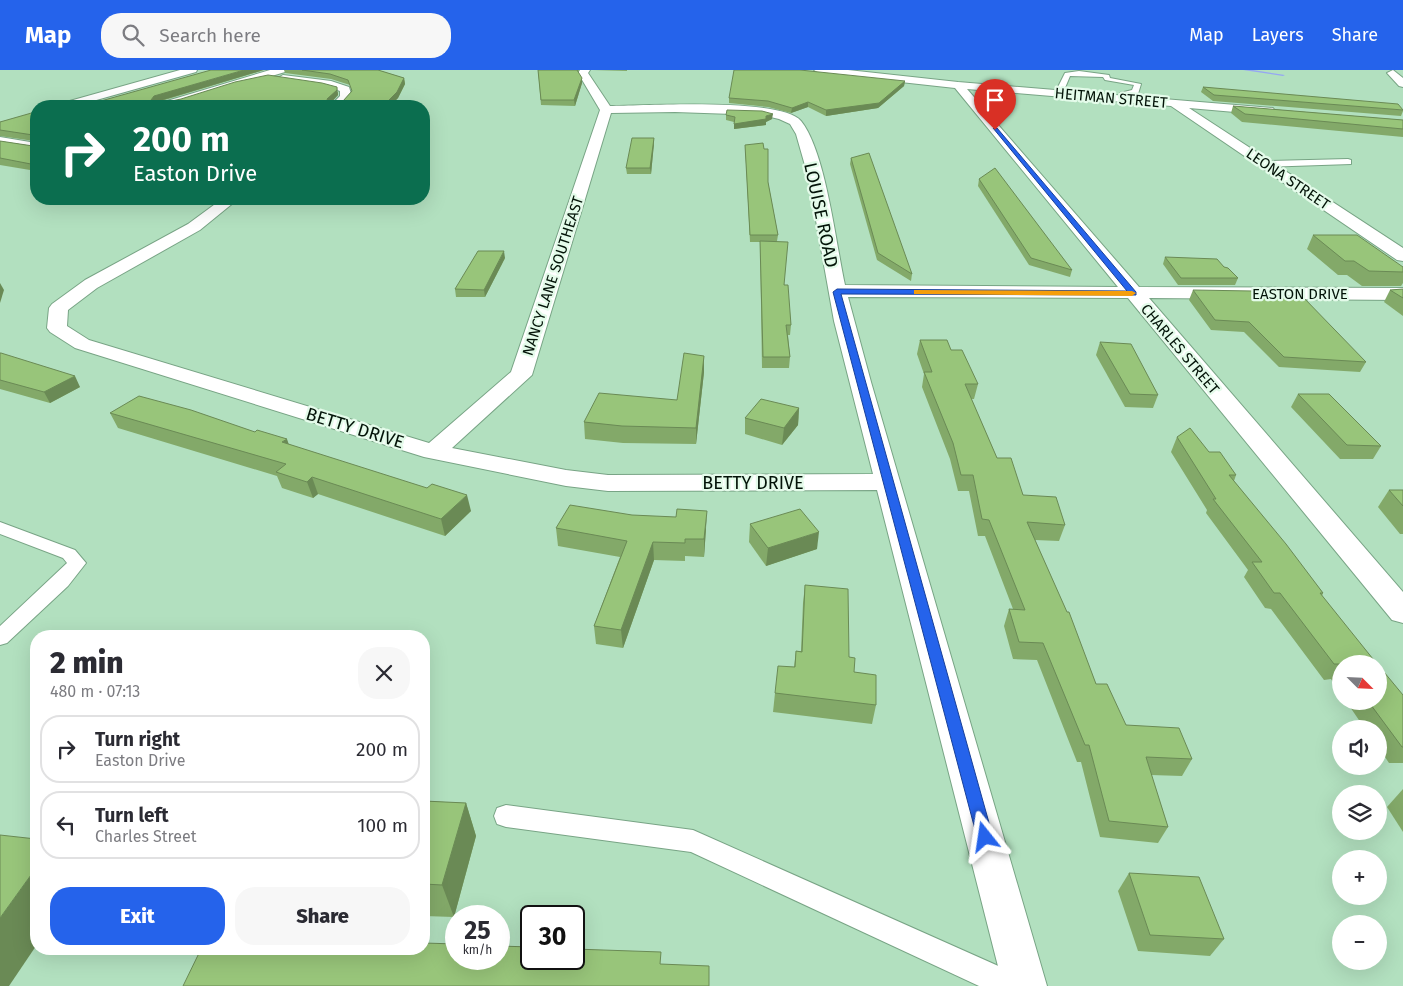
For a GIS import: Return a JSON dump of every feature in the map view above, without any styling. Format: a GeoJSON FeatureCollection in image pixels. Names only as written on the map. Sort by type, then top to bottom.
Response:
{"type":"FeatureCollection","features":[{"type":"Feature","properties":{"kind":"street"},"geometry":{"type":"LineString","coordinates":[[84,100],[192,70]]}},
{"type":"Feature","properties":{"kind":"street"},"geometry":{"type":"LineString","coordinates":[[181,100],[281,70]]}},
{"type":"Feature","properties":{"kind":"street"},"geometry":{"type":"LineString","coordinates":[[585,70],[583,73],[606,110]]}},
{"type":"Feature","properties":{"kind":"street","name":"HEITMAN STREET"},"geometry":{"type":"LineString","coordinates":[[819,70],[958,85],[1124,96],[1174,103],[1279,112]]}},
{"type":"Feature","properties":{"kind":"street"},"geometry":{"type":"LineString","coordinates":[[1392,73],[1403,84]]}},
{"type":"Feature","properties":{"kind":"street"},"geometry":{"type":"LineString","coordinates":[[264,75],[331,84],[345,89],[346,97],[343,100]]}},
{"type":"Feature","properties":{"kind":"street","name":"CHARLES STREET"},"geometry":{"type":"LineString","coordinates":[[958,85],[1403,612]]}},
{"type":"Feature","properties":{"kind":"street","name":"LEONA STREET"},"geometry":{"type":"LineString","coordinates":[[1174,103],[1403,256]]}},
{"type":"Feature","properties":{"kind":"street","name":"LOUISE ROAD"},"geometry":{"type":"LineString","coordinates":[[606,110],[736,109],[779,115],[792,119],[802,133],[813,171],[837,292],[1025,986]]}},
{"type":"Feature","properties":{"kind":"street","name":"NANCY LANE SOUTHEAST"},"geometry":{"type":"LineString","coordinates":[[433,452],[521,375],[606,110]]}},
{"type":"Feature","properties":{"kind":"street"},"geometry":{"type":"LineString","coordinates":[[0,140],[30,144]]}},
{"type":"Feature","properties":{"kind":"street","name":"BETTY DRIVE"},"geometry":{"type":"LineString","coordinates":[[223,205],[194,227],[91,284],[60,308],[57,328],[82,344],[433,452],[566,478],[608,483],[888,482]]}},
{"type":"Feature","properties":{"kind":"street","name":"EASTON DRIVE"},"geometry":{"type":"LineString","coordinates":[[837,292],[1403,294]]}},
{"type":"Feature","properties":{"kind":"lane"},"geometry":{"type":"LineString","coordinates":[[1059,93],[1066,74],[1104,75],[1107,76],[1105,85]]}},
{"type":"Feature","properties":{"kind":"lane"},"geometry":{"type":"LineString","coordinates":[[1138,84],[1135,92],[1124,96],[1105,85],[1138,84]]}},
{"type":"Feature","properties":{"kind":"lane"},"geometry":{"type":"LineString","coordinates":[[1265,164],[1348,162]]}},
{"type":"Feature","properties":{"kind":"lane"},"geometry":{"type":"LineString","coordinates":[[0,528],[69,554],[77,563],[0,638]]}},
{"type":"Feature","properties":{"kind":"lane"},"geometry":{"type":"LineString","coordinates":[[506,816],[692,840],[1011,986]]}},
{"type":"Feature","properties":{"kind":"building"},"geometry":{"type":"Polygon","coordinates":[[[211,70],[244,70],[154,96],[151,100],[104,100],[211,70]]]}},
{"type":"Feature","properties":{"kind":"building"},"geometry":{"type":"Polygon","coordinates":[[[302,70],[378,70],[404,78],[397,92],[389,100],[344,100],[352,91],[348,80],[330,74],[302,70]]]}},
{"type":"Feature","properties":{"kind":"building"},"geometry":{"type":"Polygon","coordinates":[[[538,70],[577,70],[582,78],[574,100],[541,100],[538,70]]]}},
{"type":"Feature","properties":{"kind":"building"},"geometry":{"type":"Polygon","coordinates":[[[734,70],[800,70],[905,81],[879,103],[826,110],[808,102],[792,108],[768,101],[729,98],[734,70]]]}},
{"type":"Feature","properties":{"kind":"building"},"geometry":{"type":"Polygon","coordinates":[[[268,75],[337,87],[337,90],[327,99],[176,100],[235,82],[268,75]]]}},
{"type":"Feature","properties":{"kind":"building"},"geometry":{"type":"Polygon","coordinates":[[[1203,87],[1398,104],[1403,110],[1214,95],[1203,87]]]}},
{"type":"Feature","properties":{"kind":"building"},"geometry":{"type":"Polygon","coordinates":[[[1233,106],[1403,120],[1403,129],[1245,114],[1233,106]]]}},
{"type":"Feature","properties":{"kind":"building"},"geometry":{"type":"Polygon","coordinates":[[[727,110],[762,111],[773,114],[766,116],[766,119],[734,124],[735,117],[726,115],[727,110]]]}},
{"type":"Feature","properties":{"kind":"building"},"geometry":{"type":"Polygon","coordinates":[[[30,113],[30,135],[0,130],[0,122],[30,113]]]}},
{"type":"Feature","properties":{"kind":"building"},"geometry":{"type":"Polygon","coordinates":[[[632,138],[654,138],[650,168],[626,168],[632,138]]]}},
{"type":"Feature","properties":{"kind":"building"},"geometry":{"type":"Polygon","coordinates":[[[0,141],[30,146],[30,164],[0,158],[0,141]]]}},
{"type":"Feature","properties":{"kind":"building"},"geometry":{"type":"Polygon","coordinates":[[[763,143],[764,149],[768,149],[768,182],[778,235],[750,235],[745,145],[763,143]]]}},
{"type":"Feature","properties":{"kind":"building"},"geometry":{"type":"Polygon","coordinates":[[[869,153],[912,274],[878,253],[851,158],[869,153]]]}},
{"type":"Feature","properties":{"kind":"building"},"geometry":{"type":"Polygon","coordinates":[[[995,168],[1072,270],[1031,258],[979,179],[995,168]]]}},
{"type":"Feature","properties":{"kind":"building"},"geometry":{"type":"Polygon","coordinates":[[[1313,235],[1357,235],[1403,267],[1403,272],[1369,271],[1354,261],[1345,261],[1313,235]]]}},
{"type":"Feature","properties":{"kind":"building"},"geometry":{"type":"Polygon","coordinates":[[[760,241],[788,242],[784,285],[788,285],[791,325],[786,325],[790,357],[763,357],[760,241]]]}},
{"type":"Feature","properties":{"kind":"building"},"geometry":{"type":"Polygon","coordinates":[[[478,251],[504,251],[484,290],[455,289],[478,251]]]}},
{"type":"Feature","properties":{"kind":"building"},"geometry":{"type":"Polygon","coordinates":[[[1165,257],[1217,259],[1238,278],[1181,278],[1165,257]]]}},
{"type":"Feature","properties":{"kind":"building"},"geometry":{"type":"Polygon","coordinates":[[[1403,289],[1403,298],[1390,290],[1403,289]]]}},
{"type":"Feature","properties":{"kind":"building"},"geometry":{"type":"Polygon","coordinates":[[[1193,290],[1253,291],[1257,295],[1302,296],[1366,362],[1284,357],[1249,322],[1215,320],[1193,290]]]}},
{"type":"Feature","properties":{"kind":"building"},"geometry":{"type":"Polygon","coordinates":[[[920,340],[947,340],[951,350],[962,350],[978,384],[965,384],[997,458],[1011,458],[1023,495],[1056,497],[1065,525],[1027,522],[1067,612],[1069,612],[1096,684],[1107,684],[1126,725],[1179,728],[1192,759],[1146,757],[1168,827],[1109,821],[1089,745],[1085,745],[1043,643],[1019,642],[1009,609],[1025,610],[989,520],[982,519],[973,475],[961,475],[953,443],[924,372],[932,372],[920,340]]]}},
{"type":"Feature","properties":{"kind":"building"},"geometry":{"type":"Polygon","coordinates":[[[1100,342],[1131,344],[1158,395],[1130,394],[1100,342]]]}},
{"type":"Feature","properties":{"kind":"building"},"geometry":{"type":"Polygon","coordinates":[[[0,353],[75,376],[44,392],[0,380],[0,353]]]}},
{"type":"Feature","properties":{"kind":"building"},"geometry":{"type":"Polygon","coordinates":[[[684,353],[704,356],[696,428],[622,426],[584,422],[599,393],[677,400],[684,353]]]}},
{"type":"Feature","properties":{"kind":"building"},"geometry":{"type":"Polygon","coordinates":[[[1298,394],[1329,394],[1381,446],[1347,445],[1298,394]]]}},
{"type":"Feature","properties":{"kind":"building"},"geometry":{"type":"Polygon","coordinates":[[[139,396],[191,410],[255,432],[257,430],[287,439],[282,442],[427,488],[432,484],[467,495],[441,519],[312,477],[307,482],[276,472],[286,464],[110,413],[139,396]]]}},
{"type":"Feature","properties":{"kind":"building"},"geometry":{"type":"Polygon","coordinates":[[[761,399],[799,408],[784,428],[745,418],[761,399]]]}},
{"type":"Feature","properties":{"kind":"building"},"geometry":{"type":"Polygon","coordinates":[[[1190,428],[1209,452],[1220,452],[1236,475],[1229,475],[1286,544],[1323,593],[1320,593],[1370,655],[1332,655],[1332,661],[1280,593],[1274,593],[1252,562],[1262,562],[1213,499],[1216,499],[1177,437],[1190,428]]]}},
{"type":"Feature","properties":{"kind":"building"},"geometry":{"type":"Polygon","coordinates":[[[1389,490],[1403,490],[1403,506],[1389,490]]]}},
{"type":"Feature","properties":{"kind":"building"},"geometry":{"type":"Polygon","coordinates":[[[570,505],[632,515],[676,517],[677,509],[707,511],[704,539],[685,539],[685,543],[653,542],[621,630],[594,626],[627,541],[556,528],[570,505]]]}},
{"type":"Feature","properties":{"kind":"building"},"geometry":{"type":"Polygon","coordinates":[[[800,509],[819,532],[768,548],[750,524],[800,509]]]}},
{"type":"Feature","properties":{"kind":"building"},"geometry":{"type":"Polygon","coordinates":[[[805,585],[848,589],[849,657],[855,658],[854,672],[876,675],[876,705],[775,693],[778,666],[795,667],[796,651],[802,652],[805,585]]]}},
{"type":"Feature","properties":{"kind":"building"},"geometry":{"type":"Polygon","coordinates":[[[1388,677],[1403,695],[1403,747],[1387,727],[1387,720],[1382,720],[1375,710],[1388,710],[1388,677]]]}},
{"type":"Feature","properties":{"kind":"building"},"geometry":{"type":"Polygon","coordinates":[[[430,801],[466,803],[442,885],[430,884],[430,801]]]}},
{"type":"Feature","properties":{"kind":"building"},"geometry":{"type":"Polygon","coordinates":[[[0,835],[30,838],[30,876],[0,918],[0,835]]]}},
{"type":"Feature","properties":{"kind":"building"},"geometry":{"type":"Polygon","coordinates":[[[1129,873],[1199,877],[1224,939],[1150,935],[1129,873]]]}},
{"type":"Feature","properties":{"kind":"building"},"geometry":{"type":"Polygon","coordinates":[[[430,943],[445,944],[445,970],[510,970],[510,946],[520,947],[520,970],[585,970],[585,949],[661,952],[660,964],[709,966],[709,986],[183,986],[198,955],[430,955],[430,943]]]}},
{"type":"Feature","properties":{"kind":"waterway"},"geometry":{"type":"LineString","coordinates":[[1245,70],[1283,75]]}},
{"type":"Feature","properties":{"kind":"slow traffic"},"geometry":{"type":"LineString","coordinates":[[917,292],[1132,293]]}},
{"type":"Feature","properties":{"kind":"route"},"geometry":{"type":"LineString","coordinates":[[985,837],[837,292],[1133,293],[995,130]]}}]}
